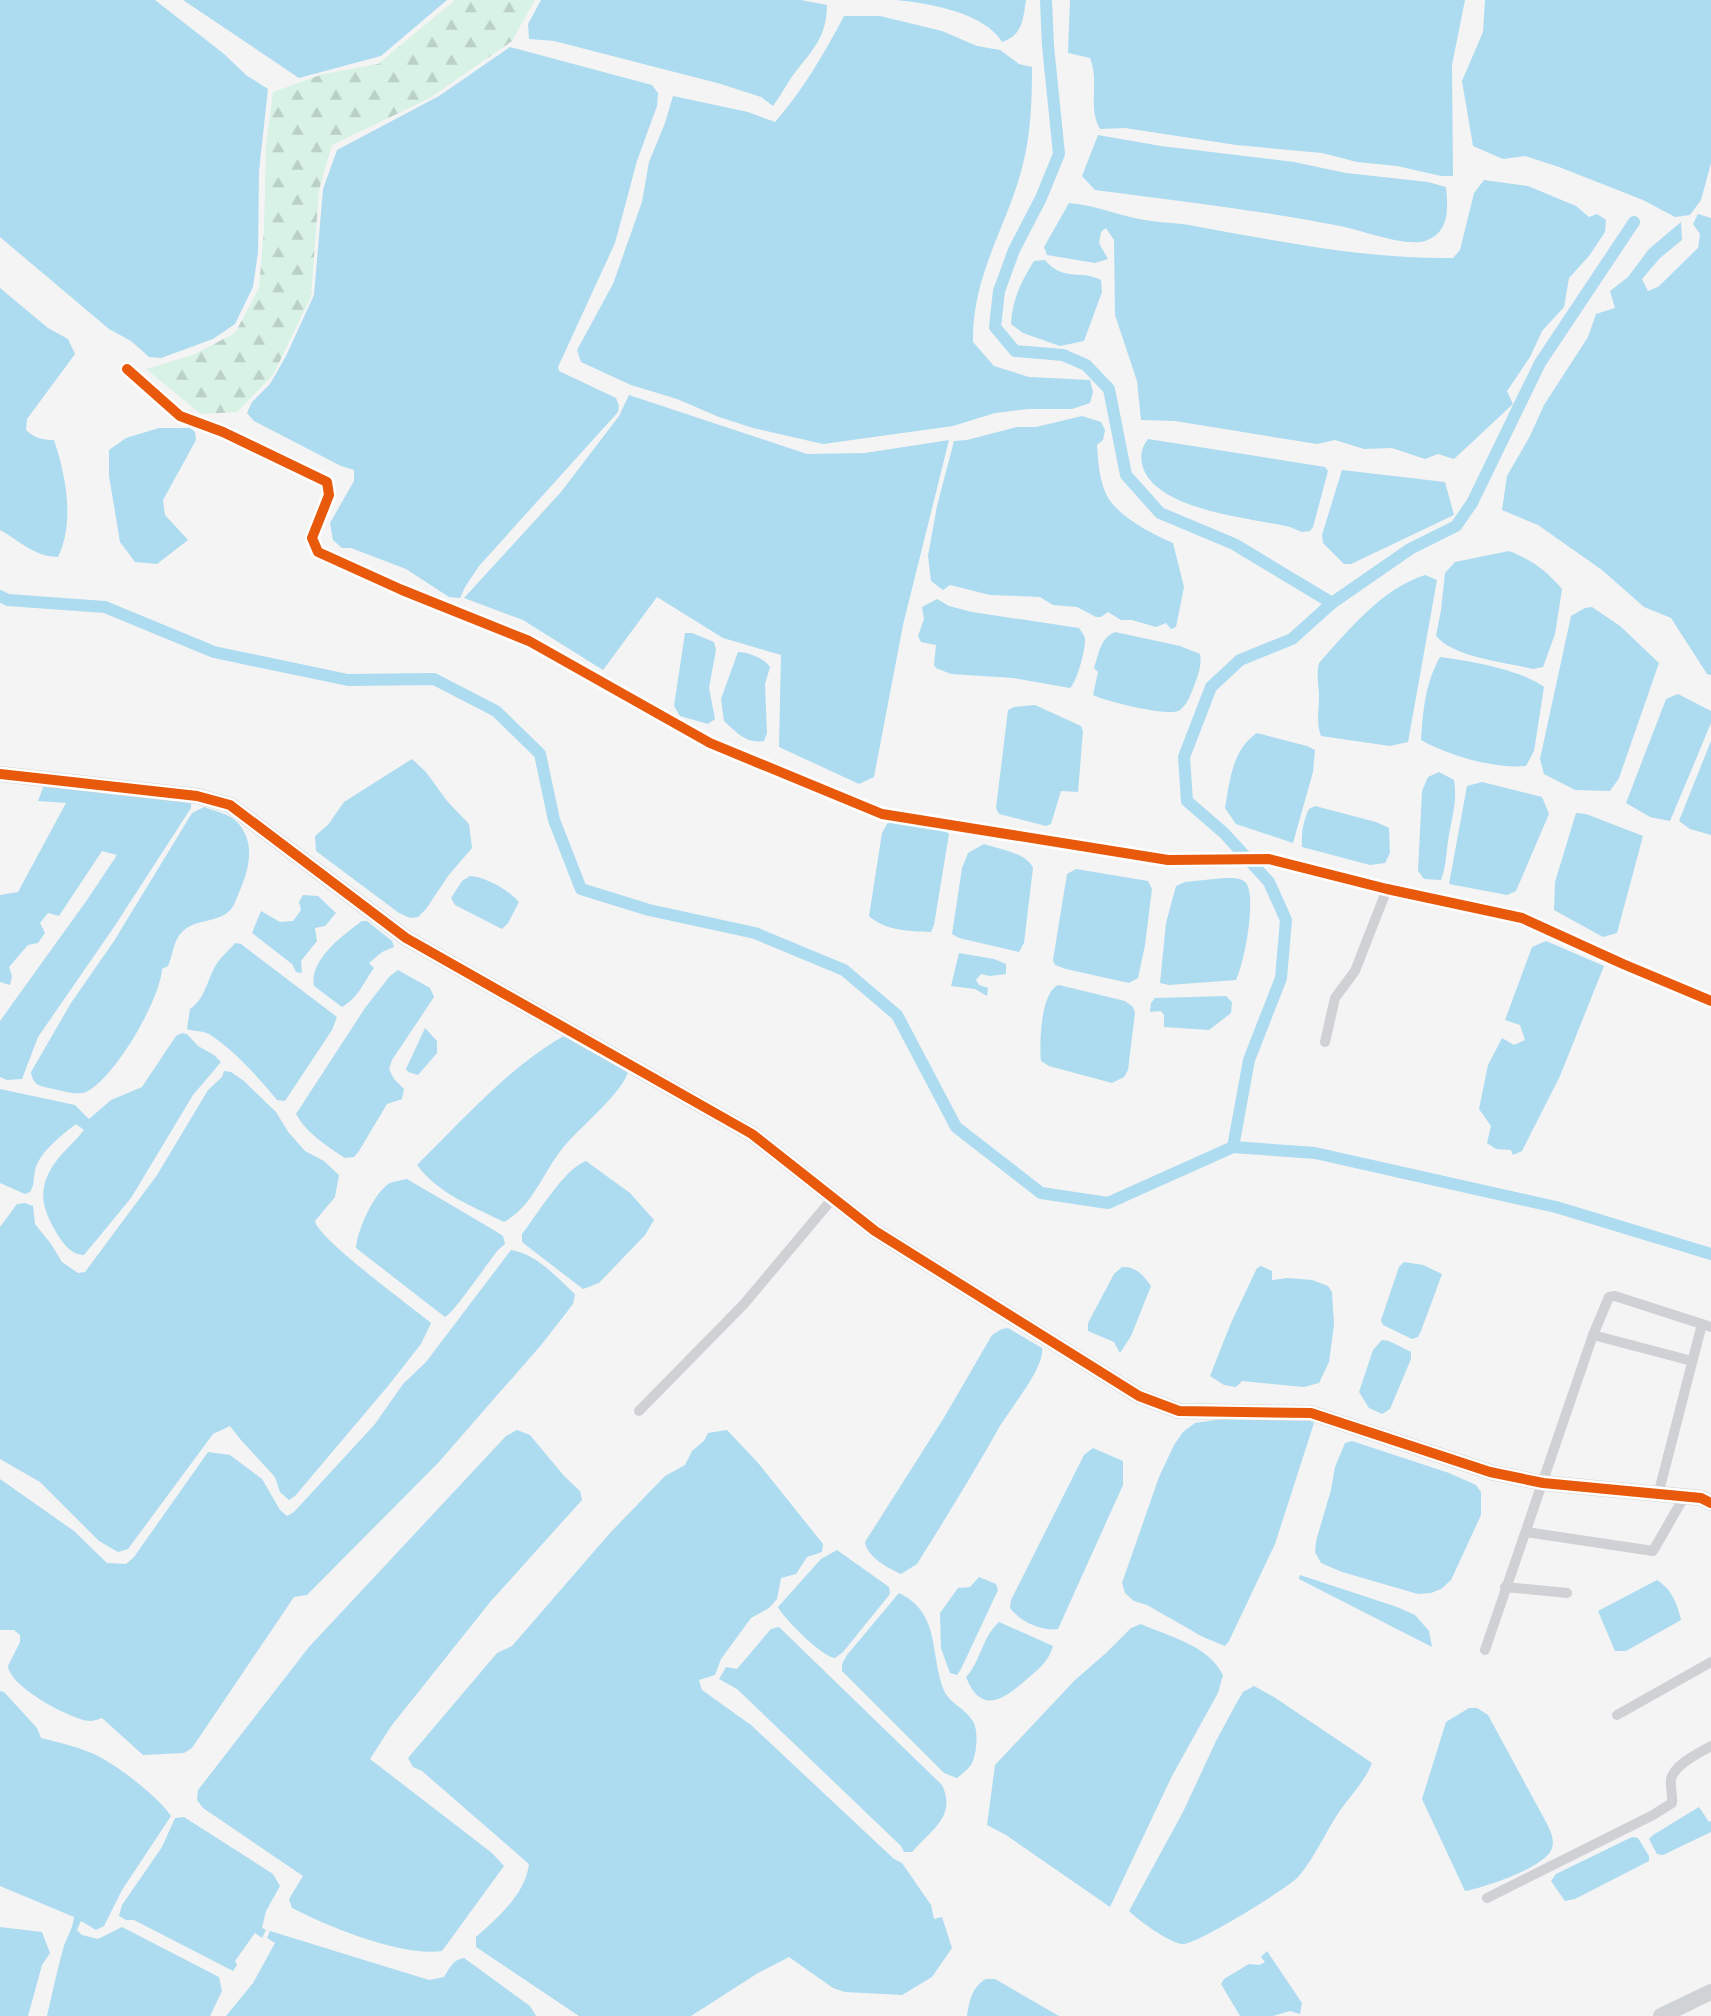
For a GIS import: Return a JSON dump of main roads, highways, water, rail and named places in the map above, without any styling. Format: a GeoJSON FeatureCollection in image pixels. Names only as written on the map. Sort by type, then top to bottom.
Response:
{"type":"FeatureCollection","features":[{"type":"Feature","properties":{"kind":"water"},"geometry":{"type":"Polygon","coordinates":[[[0,0],[155,0],[224,54],[246,75],[268,89],[259,171],[258,252],[253,287],[235,324],[213,339],[161,358],[149,357],[131,341],[109,329],[0,237],[0,0]]]}},
{"type":"Feature","properties":{"kind":"water"},"geometry":{"type":"Polygon","coordinates":[[[183,0],[447,0],[381,56],[299,78],[183,0]]]}},
{"type":"Feature","properties":{"kind":"water"},"geometry":{"type":"Polygon","coordinates":[[[541,0],[801,0],[827,5],[821,36],[773,106],[761,97],[721,84],[554,41],[529,39],[528,24],[541,0]]]}},
{"type":"Feature","properties":{"kind":"water"},"geometry":{"type":"Polygon","coordinates":[[[896,0],[1026,0],[1018,31],[1002,42],[983,24],[955,11],[896,0]]]}},
{"type":"Feature","properties":{"kind":"water"},"geometry":{"type":"Polygon","coordinates":[[[1070,0],[1465,0],[1452,65],[1453,176],[1357,162],[1322,153],[1236,145],[1125,128],[1100,129],[1094,112],[1094,76],[1090,58],[1068,53],[1070,0]]]}},
{"type":"Feature","properties":{"kind":"water"},"geometry":{"type":"Polygon","coordinates":[[[1485,0],[1711,0],[1711,163],[1701,200],[1690,215],[1675,217],[1643,200],[1559,167],[1525,156],[1503,159],[1473,146],[1462,81],[1483,32],[1485,0]]]}},
{"type":"Feature","properties":{"kind":"water"},"geometry":{"type":"Polygon","coordinates":[[[844,16],[880,16],[942,31],[977,46],[1000,50],[1019,64],[1032,67],[1025,156],[978,295],[973,342],[994,366],[1029,377],[1090,380],[1093,392],[1090,403],[1072,409],[1028,409],[995,413],[953,426],[823,444],[753,428],[719,417],[677,399],[631,385],[581,362],[577,350],[613,284],[642,202],[649,162],[673,96],[748,112],[775,122],[812,71],[844,16]]]}},
{"type":"Feature","properties":{"kind":"water"},"geometry":{"type":"Polygon","coordinates":[[[510,47],[652,85],[658,93],[657,106],[637,161],[615,243],[558,367],[559,371],[616,398],[618,412],[479,566],[460,598],[449,597],[406,569],[351,548],[342,548],[333,540],[330,523],[354,481],[354,470],[341,466],[254,421],[247,413],[252,402],[270,384],[286,356],[314,295],[323,189],[337,150],[439,96],[510,47]]]}},
{"type":"Feature","properties":{"kind":"water"},"geometry":{"type":"Polygon","coordinates":[[[1098,135],[1161,146],[1294,162],[1346,173],[1428,182],[1446,187],[1446,219],[1433,237],[1425,241],[1406,242],[1279,215],[1095,190],[1082,176],[1098,135]]]}},
{"type":"Feature","properties":{"kind":"water"},"geometry":{"type":"Polygon","coordinates":[[[1484,180],[1528,186],[1576,206],[1589,217],[1597,214],[1606,220],[1605,232],[1589,256],[1569,278],[1564,307],[1542,331],[1530,357],[1507,391],[1513,404],[1454,459],[1438,454],[1425,459],[1392,448],[1364,449],[1335,440],[1317,444],[1175,421],[1141,420],[1137,381],[1115,315],[1114,240],[1106,228],[1101,232],[1099,243],[1108,259],[1095,263],[1047,255],[1044,247],[1069,203],[1142,219],[1321,248],[1387,256],[1453,258],[1460,250],[1474,193],[1484,180]]]}},
{"type":"Feature","properties":{"kind":"water"},"geometry":{"type":"Polygon","coordinates":[[[1698,214],[1711,218],[1711,675],[1707,674],[1671,618],[1644,607],[1602,570],[1538,525],[1502,510],[1507,476],[1544,405],[1588,337],[1596,314],[1615,308],[1610,291],[1628,277],[1649,249],[1681,222],[1682,240],[1660,258],[1642,279],[1648,291],[1658,287],[1698,248],[1700,234],[1693,224],[1698,214]]]}},
{"type":"Feature","properties":{"kind":"water"},"geometry":{"type":"Polygon","coordinates":[[[1045,260],[1058,271],[1101,280],[1102,292],[1084,341],[1060,346],[1023,333],[1011,324],[1015,299],[1025,276],[1034,261],[1045,260]]]}},
{"type":"Feature","properties":{"kind":"water"},"geometry":{"type":"Polygon","coordinates":[[[0,288],[48,328],[68,339],[75,354],[27,419],[26,430],[39,438],[54,440],[62,469],[67,514],[58,557],[35,551],[0,530],[0,288]]]}},
{"type":"Feature","properties":{"kind":"water"},"geometry":{"type":"Polygon","coordinates":[[[629,395],[807,454],[865,453],[949,440],[903,625],[874,777],[859,784],[779,747],[781,655],[723,638],[657,597],[603,670],[523,620],[464,598],[561,492],[619,416],[629,395]]]}},
{"type":"Feature","properties":{"kind":"water"},"geometry":{"type":"Polygon","coordinates":[[[1082,416],[1101,422],[1105,430],[1103,440],[1097,445],[1101,478],[1108,498],[1133,522],[1173,543],[1184,587],[1176,627],[1171,629],[1166,623],[1156,627],[1132,620],[1121,620],[1108,612],[1096,617],[1077,607],[1053,605],[1040,597],[990,595],[950,585],[943,590],[931,581],[928,556],[937,506],[954,441],[1082,416]]]}},
{"type":"Feature","properties":{"kind":"water"},"geometry":{"type":"Polygon","coordinates":[[[159,428],[190,428],[195,432],[196,440],[163,500],[165,515],[188,540],[157,564],[135,562],[120,542],[109,476],[109,450],[126,438],[159,428]]]}},
{"type":"Feature","properties":{"kind":"water"},"geometry":{"type":"Polygon","coordinates":[[[1148,439],[1325,467],[1328,471],[1313,527],[1310,531],[1302,532],[1290,527],[1229,515],[1183,502],[1164,492],[1150,480],[1142,464],[1142,451],[1148,439]]]}},
{"type":"Feature","properties":{"kind":"water"},"geometry":{"type":"Polygon","coordinates":[[[1342,470],[1445,482],[1454,515],[1351,564],[1344,564],[1323,543],[1322,535],[1342,470]]]}},
{"type":"Feature","properties":{"kind":"water"},"geometry":{"type":"Polygon","coordinates":[[[1509,551],[1538,566],[1562,589],[1555,634],[1543,667],[1533,669],[1468,654],[1444,643],[1436,636],[1445,573],[1455,562],[1509,551]]]}},
{"type":"Feature","properties":{"kind":"water"},"geometry":{"type":"Polygon","coordinates":[[[1425,575],[1437,580],[1408,742],[1390,746],[1321,736],[1318,721],[1319,663],[1380,600],[1409,581],[1425,575]]]}},
{"type":"Feature","properties":{"kind":"water"},"geometry":{"type":"Polygon","coordinates":[[[937,599],[949,606],[972,612],[1079,628],[1085,637],[1085,643],[1073,685],[1070,688],[1013,678],[951,674],[936,668],[936,645],[921,642],[918,636],[924,619],[922,607],[937,599]]]}},
{"type":"Feature","properties":{"kind":"water"},"geometry":{"type":"Polygon","coordinates":[[[1592,607],[1620,626],[1659,663],[1619,778],[1610,791],[1575,790],[1544,774],[1540,759],[1571,616],[1592,607]]]}},
{"type":"Feature","properties":{"kind":"water"},"geometry":{"type":"Polygon","coordinates":[[[1115,632],[1180,646],[1200,654],[1198,674],[1187,702],[1180,710],[1152,710],[1093,695],[1098,672],[1094,668],[1099,652],[1106,638],[1115,632]]]}},
{"type":"Feature","properties":{"kind":"water"},"geometry":{"type":"Polygon","coordinates":[[[685,633],[714,642],[716,650],[709,688],[715,719],[708,724],[680,716],[674,706],[685,633]]]}},
{"type":"Feature","properties":{"kind":"water"},"geometry":{"type":"Polygon","coordinates":[[[738,652],[756,656],[770,667],[765,684],[767,733],[764,741],[747,739],[724,721],[721,699],[738,652]]]}},
{"type":"Feature","properties":{"kind":"water"},"geometry":{"type":"Polygon","coordinates":[[[1440,657],[1508,671],[1544,687],[1534,751],[1526,766],[1472,760],[1421,740],[1428,687],[1440,657]]]}},
{"type":"Feature","properties":{"kind":"water"},"geometry":{"type":"Polygon","coordinates":[[[1678,694],[1711,711],[1711,723],[1670,821],[1650,817],[1626,803],[1666,699],[1678,694]]]}},
{"type":"Feature","properties":{"kind":"water"},"geometry":{"type":"Polygon","coordinates":[[[1035,705],[1081,726],[1083,731],[1078,792],[1061,791],[1051,824],[1046,826],[999,814],[996,808],[1008,710],[1035,705]]]}},
{"type":"Feature","properties":{"kind":"water"},"geometry":{"type":"Polygon","coordinates":[[[1257,733],[1315,750],[1313,772],[1293,843],[1236,824],[1225,808],[1237,757],[1257,733]]]}},
{"type":"Feature","properties":{"kind":"water"},"geometry":{"type":"Polygon","coordinates":[[[1711,741],[1711,835],[1690,829],[1679,821],[1711,741]]]}},
{"type":"Feature","properties":{"kind":"water"},"geometry":{"type":"Polygon","coordinates":[[[412,759],[469,824],[472,848],[448,876],[426,909],[418,917],[410,918],[399,913],[316,851],[315,836],[328,825],[344,802],[412,759]]]}},
{"type":"Feature","properties":{"kind":"water"},"geometry":{"type":"Polygon","coordinates":[[[1439,772],[1454,780],[1454,810],[1441,880],[1424,879],[1418,871],[1422,791],[1428,777],[1439,772]]]}},
{"type":"Feature","properties":{"kind":"water"},"geometry":{"type":"Polygon","coordinates":[[[1482,782],[1542,797],[1549,814],[1516,891],[1507,895],[1449,884],[1467,786],[1482,782]]]}},
{"type":"Feature","properties":{"kind":"water"},"geometry":{"type":"Polygon","coordinates":[[[44,785],[191,802],[191,808],[38,1037],[22,1079],[7,1080],[0,1077],[0,1021],[117,855],[102,851],[59,916],[48,913],[40,923],[45,933],[38,943],[28,945],[9,967],[12,976],[10,985],[0,982],[0,895],[18,892],[66,803],[38,801],[44,785]]]}},
{"type":"Feature","properties":{"kind":"water"},"geometry":{"type":"Polygon","coordinates":[[[1315,806],[1389,828],[1390,853],[1385,863],[1370,865],[1302,847],[1305,818],[1309,809],[1315,806]]]}},
{"type":"Feature","properties":{"kind":"water"},"geometry":{"type":"Polygon","coordinates":[[[204,807],[235,820],[247,840],[247,868],[232,907],[222,916],[193,925],[182,932],[168,966],[162,969],[145,1018],[122,1055],[98,1084],[86,1092],[78,1093],[39,1085],[34,1081],[31,1072],[71,1003],[114,941],[192,813],[204,807]]]}},
{"type":"Feature","properties":{"kind":"water"},"geometry":{"type":"Polygon","coordinates":[[[1576,813],[1586,814],[1643,836],[1617,933],[1603,937],[1554,910],[1555,882],[1576,813]]]}},
{"type":"Feature","properties":{"kind":"water"},"geometry":{"type":"Polygon","coordinates":[[[893,819],[942,829],[949,834],[931,932],[890,927],[869,916],[882,833],[893,819]]]}},
{"type":"Feature","properties":{"kind":"water"},"geometry":{"type":"Polygon","coordinates":[[[984,844],[1019,855],[1033,868],[1024,943],[1019,952],[952,934],[962,868],[968,853],[984,844]]]}},
{"type":"Feature","properties":{"kind":"water"},"geometry":{"type":"Polygon","coordinates":[[[1076,869],[1148,881],[1152,889],[1138,978],[1129,983],[1055,965],[1053,960],[1067,874],[1076,869]]]}},
{"type":"Feature","properties":{"kind":"water"},"geometry":{"type":"Polygon","coordinates":[[[470,876],[496,885],[519,902],[502,929],[455,905],[451,898],[462,881],[470,876]]]}},
{"type":"Feature","properties":{"kind":"water"},"geometry":{"type":"Polygon","coordinates":[[[1224,878],[1243,880],[1249,889],[1250,914],[1246,946],[1236,980],[1169,985],[1160,983],[1166,923],[1176,886],[1185,882],[1224,878]]]}},
{"type":"Feature","properties":{"kind":"water"},"geometry":{"type":"Polygon","coordinates":[[[303,895],[318,896],[336,913],[325,926],[315,928],[317,941],[301,961],[302,973],[296,972],[292,964],[252,933],[261,911],[280,922],[293,921],[301,910],[299,902],[303,895]]]}},
{"type":"Feature","properties":{"kind":"water"},"geometry":{"type":"Polygon","coordinates":[[[362,921],[367,921],[392,941],[394,947],[382,952],[369,963],[374,968],[357,994],[342,1007],[314,986],[314,976],[329,949],[362,921]]]}},
{"type":"Feature","properties":{"kind":"water"},"geometry":{"type":"Polygon","coordinates":[[[1546,941],[1604,966],[1560,1076],[1522,1151],[1513,1155],[1511,1150],[1496,1149],[1487,1143],[1491,1126],[1479,1109],[1488,1065],[1502,1038],[1514,1045],[1525,1040],[1520,1025],[1505,1020],[1532,947],[1546,941]]]}},
{"type":"Feature","properties":{"kind":"water"},"geometry":{"type":"Polygon","coordinates":[[[235,943],[241,944],[337,1017],[332,1030],[285,1101],[277,1100],[245,1064],[218,1040],[206,1033],[187,1029],[190,1009],[202,995],[218,962],[235,943]]]}},
{"type":"Feature","properties":{"kind":"water"},"geometry":{"type":"Polygon","coordinates":[[[959,953],[994,959],[1006,964],[1006,974],[981,974],[976,980],[979,985],[988,988],[987,996],[975,989],[951,986],[959,953]]]}},
{"type":"Feature","properties":{"kind":"water"},"geometry":{"type":"Polygon","coordinates":[[[398,970],[430,988],[434,997],[392,1060],[389,1069],[404,1089],[402,1099],[387,1104],[359,1151],[354,1157],[345,1158],[312,1134],[296,1114],[365,1008],[390,976],[398,970]]]}},
{"type":"Feature","properties":{"kind":"water"},"geometry":{"type":"Polygon","coordinates":[[[1059,985],[1125,1001],[1133,1007],[1135,1013],[1128,1070],[1124,1077],[1112,1083],[1049,1066],[1041,1061],[1040,1042],[1045,1006],[1048,996],[1059,985]]]}},
{"type":"Feature","properties":{"kind":"water"},"geometry":{"type":"Polygon","coordinates":[[[1226,996],[1232,1002],[1231,1013],[1209,1030],[1164,1027],[1164,1015],[1161,1011],[1150,1012],[1155,998],[1226,996]]]}},
{"type":"Feature","properties":{"kind":"water"},"geometry":{"type":"Polygon","coordinates":[[[425,1028],[437,1041],[437,1053],[418,1075],[406,1069],[425,1028]]]}},
{"type":"Feature","properties":{"kind":"water"},"geometry":{"type":"Polygon","coordinates":[[[187,1034],[198,1046],[221,1062],[193,1095],[131,1198],[84,1255],[76,1253],[64,1244],[52,1225],[43,1195],[44,1185],[54,1165],[84,1130],[76,1124],[46,1151],[37,1164],[30,1192],[25,1194],[0,1183],[0,1089],[75,1105],[89,1119],[111,1100],[142,1087],[176,1036],[187,1034]]]}},
{"type":"Feature","properties":{"kind":"water"},"geometry":{"type":"Polygon","coordinates":[[[564,1036],[628,1070],[626,1078],[612,1097],[559,1153],[524,1206],[515,1215],[504,1222],[445,1191],[425,1175],[417,1165],[468,1113],[525,1062],[564,1036]]]}},
{"type":"Feature","properties":{"kind":"water"},"geometry":{"type":"Polygon","coordinates":[[[224,1071],[231,1072],[244,1081],[276,1112],[305,1151],[324,1161],[339,1175],[335,1197],[315,1221],[320,1230],[367,1273],[431,1323],[421,1344],[388,1386],[295,1496],[289,1500],[280,1492],[275,1477],[230,1426],[213,1434],[128,1549],[118,1552],[99,1541],[40,1482],[0,1459],[0,1227],[17,1204],[33,1206],[35,1224],[62,1262],[78,1273],[85,1272],[157,1175],[208,1090],[222,1077],[224,1071]]]}},
{"type":"Feature","properties":{"kind":"water"},"geometry":{"type":"Polygon","coordinates":[[[586,1161],[630,1193],[654,1220],[645,1235],[599,1283],[583,1289],[522,1242],[522,1234],[551,1193],[569,1173],[586,1161]]]}},
{"type":"Feature","properties":{"kind":"water"},"geometry":{"type":"Polygon","coordinates":[[[407,1179],[503,1236],[505,1244],[445,1317],[356,1248],[363,1222],[372,1203],[390,1183],[407,1179]]]}},
{"type":"Feature","properties":{"kind":"water"},"geometry":{"type":"Polygon","coordinates":[[[511,1250],[538,1261],[553,1274],[575,1294],[573,1304],[542,1344],[438,1463],[307,1595],[294,1597],[192,1748],[184,1753],[143,1755],[102,1718],[90,1721],[69,1715],[29,1692],[11,1674],[8,1666],[20,1642],[20,1635],[14,1630],[0,1630],[0,1479],[74,1531],[107,1563],[126,1564],[134,1557],[208,1452],[230,1455],[262,1479],[280,1510],[287,1516],[294,1512],[375,1424],[403,1384],[426,1362],[511,1250]]]}},
{"type":"Feature","properties":{"kind":"water"},"geometry":{"type":"Polygon","coordinates":[[[1404,1262],[1423,1265],[1442,1274],[1421,1331],[1418,1337],[1412,1339],[1383,1325],[1381,1320],[1399,1267],[1404,1262]]]}},
{"type":"Feature","properties":{"kind":"water"},"geometry":{"type":"Polygon","coordinates":[[[1261,1266],[1272,1271],[1272,1280],[1312,1280],[1328,1286],[1332,1292],[1334,1325],[1329,1362],[1319,1383],[1304,1387],[1242,1381],[1236,1387],[1224,1385],[1210,1376],[1231,1323],[1257,1268],[1261,1266]]]}},
{"type":"Feature","properties":{"kind":"water"},"geometry":{"type":"Polygon","coordinates":[[[1122,1267],[1135,1270],[1151,1286],[1131,1336],[1120,1353],[1114,1342],[1088,1331],[1088,1323],[1114,1274],[1122,1267]]]}},
{"type":"Feature","properties":{"kind":"water"},"geometry":{"type":"Polygon","coordinates":[[[1008,1328],[1042,1348],[1037,1367],[917,1564],[901,1574],[874,1557],[865,1542],[945,1416],[992,1335],[1008,1328]]]}},
{"type":"Feature","properties":{"kind":"water"},"geometry":{"type":"Polygon","coordinates":[[[1382,1340],[1411,1352],[1411,1359],[1390,1409],[1382,1414],[1369,1408],[1359,1392],[1373,1350],[1382,1340]]]}},
{"type":"Feature","properties":{"kind":"water"},"geometry":{"type":"Polygon","coordinates":[[[1230,1418],[1314,1423],[1275,1544],[1225,1646],[1203,1637],[1147,1605],[1134,1601],[1125,1593],[1122,1583],[1159,1477],[1174,1445],[1183,1432],[1195,1423],[1230,1418]]]}},
{"type":"Feature","properties":{"kind":"water"},"geometry":{"type":"Polygon","coordinates":[[[517,1430],[530,1435],[580,1491],[582,1500],[491,1601],[392,1725],[370,1759],[492,1853],[504,1866],[442,1951],[426,1952],[387,1945],[345,1932],[292,1908],[289,1899],[303,1876],[203,1808],[197,1800],[198,1790],[309,1647],[506,1436],[517,1430]]]}},
{"type":"Feature","properties":{"kind":"water"},"geometry":{"type":"Polygon","coordinates":[[[727,1430],[759,1464],[823,1544],[822,1552],[807,1557],[796,1574],[781,1578],[777,1599],[769,1608],[751,1618],[721,1659],[715,1675],[699,1680],[702,1690],[751,1725],[894,1859],[902,1863],[931,1905],[934,1919],[942,1917],[952,1948],[932,1977],[902,1995],[845,1992],[833,1988],[789,1957],[758,1973],[691,2016],[579,2016],[476,1947],[476,1937],[501,1913],[522,1886],[529,1864],[422,1771],[413,1767],[408,1758],[497,1653],[512,1646],[610,1533],[665,1476],[685,1465],[692,1451],[704,1441],[708,1433],[727,1430]]]}},
{"type":"Feature","properties":{"kind":"water"},"geometry":{"type":"Polygon","coordinates":[[[1352,1441],[1449,1473],[1476,1485],[1481,1492],[1481,1515],[1451,1580],[1441,1589],[1418,1594],[1342,1572],[1321,1563],[1315,1552],[1316,1541],[1335,1467],[1345,1443],[1352,1441]]]}},
{"type":"Feature","properties":{"kind":"water"},"geometry":{"type":"Polygon","coordinates":[[[1093,1448],[1123,1461],[1123,1485],[1058,1629],[1038,1627],[1010,1608],[1011,1600],[1084,1455],[1093,1448]]]}},
{"type":"Feature","properties":{"kind":"water"},"geometry":{"type":"Polygon","coordinates":[[[837,1550],[889,1587],[890,1594],[843,1652],[835,1658],[804,1637],[778,1607],[821,1559],[837,1550]]]}},
{"type":"Feature","properties":{"kind":"water"},"geometry":{"type":"Polygon","coordinates":[[[1300,1575],[1415,1615],[1429,1631],[1432,1647],[1299,1579],[1300,1575]]]}},
{"type":"Feature","properties":{"kind":"water"},"geometry":{"type":"Polygon","coordinates":[[[979,1577],[996,1584],[998,1590],[957,1675],[950,1673],[941,1648],[940,1613],[958,1588],[970,1587],[979,1577]]]}},
{"type":"Feature","properties":{"kind":"water"},"geometry":{"type":"Polygon","coordinates":[[[1657,1580],[1673,1597],[1681,1620],[1626,1651],[1615,1651],[1598,1611],[1657,1580]]]}},
{"type":"Feature","properties":{"kind":"water"},"geometry":{"type":"Polygon","coordinates":[[[899,1593],[912,1601],[928,1622],[945,1693],[969,1716],[976,1729],[974,1759],[957,1778],[944,1773],[842,1671],[847,1655],[899,1593]]]}},
{"type":"Feature","properties":{"kind":"water"},"geometry":{"type":"Polygon","coordinates":[[[999,1622],[1053,1646],[1042,1665],[1017,1687],[1001,1698],[986,1700],[978,1696],[966,1677],[999,1622]]]}},
{"type":"Feature","properties":{"kind":"water"},"geometry":{"type":"Polygon","coordinates":[[[1141,1624],[1198,1649],[1208,1656],[1223,1675],[1218,1693],[1172,1776],[1110,1907],[1006,1835],[987,1825],[995,1765],[1075,1680],[1131,1628],[1141,1624]]]}},
{"type":"Feature","properties":{"kind":"water"},"geometry":{"type":"Polygon","coordinates":[[[779,1627],[942,1785],[946,1796],[944,1814],[912,1852],[904,1852],[901,1846],[737,1689],[719,1679],[726,1667],[737,1669],[771,1629],[779,1627]]]}},
{"type":"Feature","properties":{"kind":"water"},"geometry":{"type":"Polygon","coordinates":[[[1254,1686],[1372,1763],[1299,1876],[1223,1926],[1191,1942],[1178,1943],[1155,1931],[1129,1911],[1183,1812],[1236,1704],[1243,1692],[1254,1686]]]}},
{"type":"Feature","properties":{"kind":"water"},"geometry":{"type":"Polygon","coordinates":[[[0,1691],[4,1692],[37,1728],[41,1738],[98,1756],[145,1789],[171,1816],[122,1890],[104,1926],[96,1930],[81,1921],[77,1930],[82,1935],[98,1939],[122,1927],[219,1977],[222,1991],[210,2016],[47,2016],[63,1949],[74,1917],[0,1886],[0,1691]]]}},
{"type":"Feature","properties":{"kind":"water"},"geometry":{"type":"Polygon","coordinates":[[[1469,1708],[1477,1708],[1488,1715],[1546,1822],[1553,1841],[1548,1855],[1527,1869],[1465,1891],[1422,1799],[1446,1722],[1469,1708]]]}},
{"type":"Feature","properties":{"kind":"water"},"geometry":{"type":"Polygon","coordinates":[[[1699,1807],[1709,1822],[1711,1821],[1711,1832],[1663,1855],[1657,1854],[1649,1839],[1699,1807]]]}},
{"type":"Feature","properties":{"kind":"water"},"geometry":{"type":"Polygon","coordinates":[[[184,1817],[273,1874],[280,1886],[266,1911],[262,1928],[266,1930],[262,1938],[255,1933],[235,1961],[237,1965],[233,1971],[134,1920],[119,1916],[122,1905],[162,1847],[175,1818],[184,1817]]]}},
{"type":"Feature","properties":{"kind":"water"},"geometry":{"type":"Polygon","coordinates":[[[1632,1837],[1638,1838],[1649,1856],[1649,1861],[1575,1899],[1565,1901],[1551,1881],[1556,1874],[1632,1837]]]}},
{"type":"Feature","properties":{"kind":"water"},"geometry":{"type":"Polygon","coordinates":[[[0,1927],[42,1932],[50,1953],[42,1965],[28,2016],[0,2016],[0,1927]]]}},
{"type":"Feature","properties":{"kind":"water"},"geometry":{"type":"Polygon","coordinates":[[[270,1931],[429,1980],[444,1977],[454,1963],[464,1958],[530,2006],[536,2016],[226,2016],[253,1983],[275,1943],[267,1938],[270,1931]]]}},
{"type":"Feature","properties":{"kind":"water"},"geometry":{"type":"Polygon","coordinates":[[[1267,1951],[1302,2003],[1300,2014],[1290,2011],[1273,2016],[1240,2016],[1221,1984],[1224,1979],[1249,1964],[1259,1965],[1265,1962],[1261,1957],[1267,1951]]]}},
{"type":"Feature","properties":{"kind":"water"},"geometry":{"type":"Polygon","coordinates":[[[986,1979],[995,1979],[1059,2016],[967,2016],[974,1990],[986,1979]]]}},
{"type":"Feature","properties":{"kind":"waterway"},"geometry":{"type":"LineString","coordinates":[[1046,0],[1059,154],[1041,198],[1014,250],[999,291],[995,327],[1015,351],[1063,355],[1086,365],[1109,389],[1126,475],[1160,513],[1234,544],[1332,603]]}},
{"type":"Feature","properties":{"kind":"waterway"},"geometry":{"type":"LineString","coordinates":[[1233,1147],[1249,1060],[1281,978],[1286,920],[1269,882],[1224,833],[1187,801],[1184,757],[1211,687],[1240,660],[1292,639],[1332,603],[1410,549],[1456,526],[1472,503],[1540,363],[1634,222]]}},
{"type":"Feature","properties":{"kind":"waterway"},"geometry":{"type":"LineString","coordinates":[[0,596],[8,600],[105,607],[214,652],[348,680],[434,679],[496,711],[540,754],[554,820],[581,889],[649,910],[755,933],[844,970],[897,1015],[956,1127],[1041,1193],[1108,1203],[1233,1147],[1315,1153],[1556,1207],[1711,1254]]}}]}
